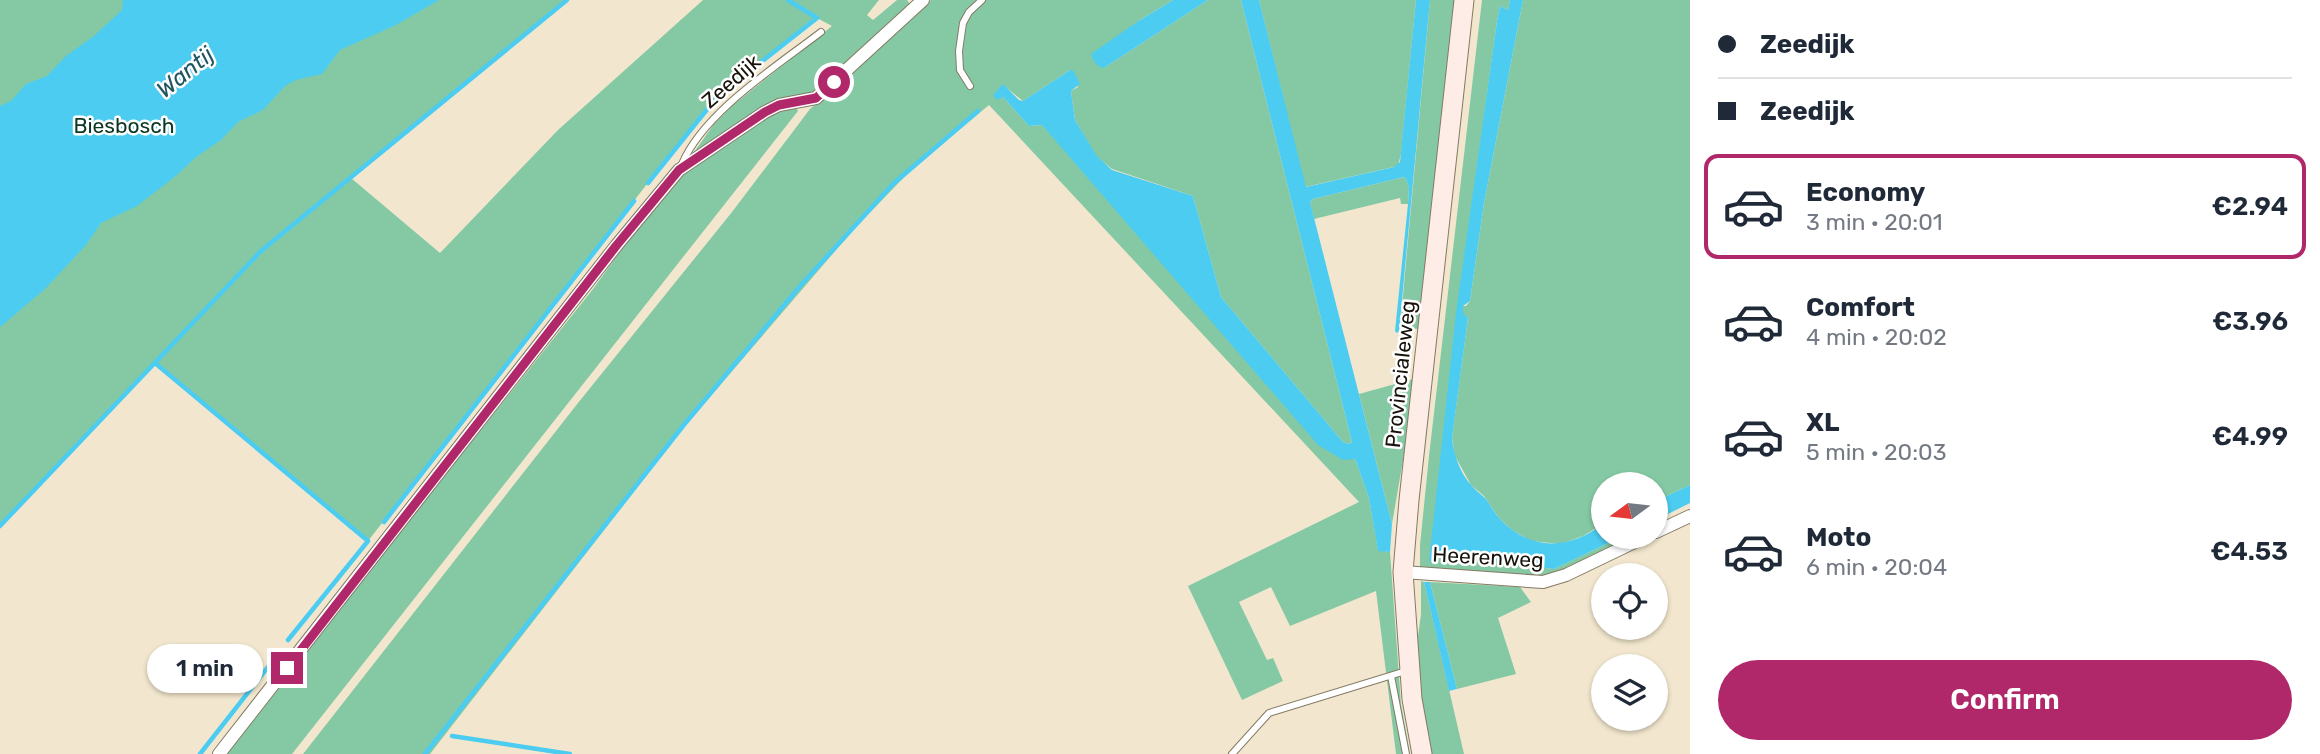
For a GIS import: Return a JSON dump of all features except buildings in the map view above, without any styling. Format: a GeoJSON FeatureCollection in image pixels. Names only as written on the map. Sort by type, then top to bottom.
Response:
{"type":"FeatureCollection","features":[{"type":"Feature","properties":{"kind":"main road","name":"Provincialeweg"},"geometry":{"type":"LineString","coordinates":[[1413,748],[1403,572],[1464,0]]}},
{"type":"Feature","properties":{"kind":"street","name":"Zeedijk"},"geometry":{"type":"LineString","coordinates":[[219,754],[616,246],[679,170],[765,112],[779,105],[816,98],[923,0]]}},
{"type":"Feature","properties":{"kind":"street"},"geometry":{"type":"LineString","coordinates":[[1668,526],[1690,516]]}},
{"type":"Feature","properties":{"kind":"street","name":"Heerenweg"},"geometry":{"type":"LineString","coordinates":[[1403,572],[1543,582],[1566,575],[1618,550]]}},
{"type":"Feature","properties":{"kind":"lane"},"geometry":{"type":"LineString","coordinates":[[970,86],[960,70],[963,23],[969,12],[982,0]]}},
{"type":"Feature","properties":{"kind":"lane","name":"Zeedijk"},"geometry":{"type":"LineString","coordinates":[[679,170],[699,137],[730,103],[821,32]]}},
{"type":"Feature","properties":{"kind":"lane"},"geometry":{"type":"LineString","coordinates":[[1232,754],[1269,713],[1410,670]]}},
{"type":"Feature","properties":{"kind":"lane"},"geometry":{"type":"LineString","coordinates":[[1391,676],[1413,748]]}},
{"type":"Feature","properties":{"kind":"green space","name":"Biesbosch"},"geometry":{"type":"Polygon","coordinates":[[[0,0],[567,0],[351,178],[440,253],[558,130],[703,0],[879,0],[867,15],[873,20],[897,0],[907,0],[910,4],[819,89],[690,158],[714,124],[733,105],[832,26],[817,18],[717,97],[368,541],[156,363],[0,526],[0,0]]]}},
{"type":"Feature","properties":{"kind":"green space"},"geometry":{"type":"Polygon","coordinates":[[[931,0],[1173,0],[1140,20],[1104,68],[1208,0],[1241,0],[1352,442],[1349,444],[1343,442],[1221,297],[1193,196],[1112,169],[1095,155],[1075,120],[1071,91],[1078,87],[1070,70],[1023,101],[1003,85],[1003,97],[1029,126],[1042,125],[1355,459],[1369,498],[1378,550],[1390,552],[1401,704],[1410,754],[1396,754],[1376,591],[1290,626],[1271,587],[1239,602],[1267,660],[1273,658],[1283,681],[1242,700],[1188,586],[1359,502],[989,105],[912,169],[854,229],[685,426],[430,754],[303,754],[578,403],[732,212],[810,109],[931,0]]]}},
{"type":"Feature","properties":{"kind":"green space"},"geometry":{"type":"Polygon","coordinates":[[[1259,0],[1416,0],[1398,166],[1305,187],[1259,0]]]}},
{"type":"Feature","properties":{"kind":"green space"},"geometry":{"type":"Polygon","coordinates":[[[1430,0],[1457,0],[1419,329],[1400,328],[1430,0]]]}},
{"type":"Feature","properties":{"kind":"green space"},"geometry":{"type":"Polygon","coordinates":[[[1482,0],[1510,0],[1508,10],[1500,6],[1497,21],[1457,313],[1434,554],[1554,569],[1594,550],[1603,550],[1542,580],[1420,571],[1429,456],[1482,0]]]}},
{"type":"Feature","properties":{"kind":"green space"},"geometry":{"type":"Polygon","coordinates":[[[1523,0],[1690,0],[1690,485],[1668,495],[1668,472],[1591,472],[1591,531],[1561,544],[1531,541],[1512,530],[1499,518],[1484,496],[1471,485],[1455,456],[1452,437],[1468,318],[1463,314],[1463,306],[1470,301],[1484,203],[1523,0]]]}},
{"type":"Feature","properties":{"kind":"green space"},"geometry":{"type":"Polygon","coordinates":[[[795,106],[798,111],[292,754],[223,754],[593,289],[661,195],[676,179],[772,112],[795,106]]]}},
{"type":"Feature","properties":{"kind":"green space"},"geometry":{"type":"Polygon","coordinates":[[[1404,177],[1409,188],[1408,204],[1401,204],[1400,198],[1314,219],[1310,202],[1313,199],[1404,177]]]}},
{"type":"Feature","properties":{"kind":"green space"},"geometry":{"type":"Polygon","coordinates":[[[1413,379],[1407,437],[1392,524],[1359,394],[1413,379]]]}},
{"type":"Feature","properties":{"kind":"green space"},"geometry":{"type":"Polygon","coordinates":[[[1421,581],[1424,582],[1464,754],[1428,754],[1415,659],[1421,614],[1421,581]]]}},
{"type":"Feature","properties":{"kind":"green space"},"geometry":{"type":"Polygon","coordinates":[[[1430,582],[1520,587],[1531,602],[1498,618],[1516,674],[1457,689],[1430,582]]]}},
{"type":"Feature","properties":{"kind":"water","name":"Wantij"},"geometry":{"type":"Polygon","coordinates":[[[123,0],[439,0],[396,25],[340,50],[322,74],[296,80],[285,86],[263,110],[238,122],[221,140],[137,206],[101,223],[86,245],[45,289],[0,327],[0,106],[11,101],[26,84],[47,76],[66,56],[94,36],[122,10],[123,0]]]}},
{"type":"Feature","properties":{"kind":"water"},"geometry":{"type":"Polygon","coordinates":[[[1173,0],[1208,0],[1104,68],[1096,63],[1091,54],[1173,0]]]}},
{"type":"Feature","properties":{"kind":"water"},"geometry":{"type":"Polygon","coordinates":[[[1241,0],[1259,0],[1306,187],[1394,167],[1400,162],[1416,0],[1430,0],[1399,332],[1395,331],[1408,204],[1409,188],[1406,179],[1404,177],[1313,199],[1310,202],[1392,524],[1390,552],[1378,551],[1369,498],[1355,459],[1343,460],[1318,445],[1042,125],[1029,126],[1003,97],[997,100],[993,95],[1003,84],[1023,101],[1073,70],[1080,84],[1071,91],[1075,120],[1096,155],[1112,170],[1193,196],[1221,297],[1343,442],[1349,444],[1352,442],[1241,0]]]}},
{"type":"Feature","properties":{"kind":"water"},"geometry":{"type":"Polygon","coordinates":[[[1510,0],[1523,0],[1484,203],[1470,301],[1463,306],[1463,313],[1468,318],[1452,438],[1458,464],[1468,482],[1485,498],[1496,515],[1513,530],[1537,542],[1550,543],[1577,539],[1591,532],[1591,550],[1594,550],[1554,569],[1434,555],[1433,562],[1429,561],[1456,313],[1497,21],[1500,6],[1508,10],[1510,0]]]}},
{"type":"Feature","properties":{"kind":"water"},"geometry":{"type":"Polygon","coordinates":[[[1690,485],[1690,503],[1668,514],[1668,495],[1690,485]]]}},
{"type":"Feature","properties":{"kind":"water"},"geometry":{"type":"Polygon","coordinates":[[[1424,582],[1430,582],[1457,689],[1449,691],[1424,582]]]}},
{"type":"Feature","properties":{"kind":"waterway"},"geometry":{"type":"LineString","coordinates":[[0,526],[261,251],[567,0]]}},
{"type":"Feature","properties":{"kind":"waterway"},"geometry":{"type":"LineString","coordinates":[[648,183],[717,97],[817,18],[788,0]]}},
{"type":"Feature","properties":{"kind":"waterway"},"geometry":{"type":"LineString","coordinates":[[425,754],[683,426],[801,285],[893,184],[978,111]]}},
{"type":"Feature","properties":{"kind":"waterway"},"geometry":{"type":"LineString","coordinates":[[384,522],[634,201]]}},
{"type":"Feature","properties":{"kind":"waterway"},"geometry":{"type":"LineString","coordinates":[[155,363],[368,541],[288,640]]}},
{"type":"Feature","properties":{"kind":"waterway"},"geometry":{"type":"LineString","coordinates":[[200,754],[275,658]]}},
{"type":"Feature","properties":{"kind":"waterway"},"geometry":{"type":"LineString","coordinates":[[452,736],[570,754]]}},
{"type":"Feature","properties":{"kind":"route"},"geometry":{"type":"LineString","coordinates":[[287,668],[616,246],[679,170],[765,112],[779,105],[816,98],[834,82]]}}]}
